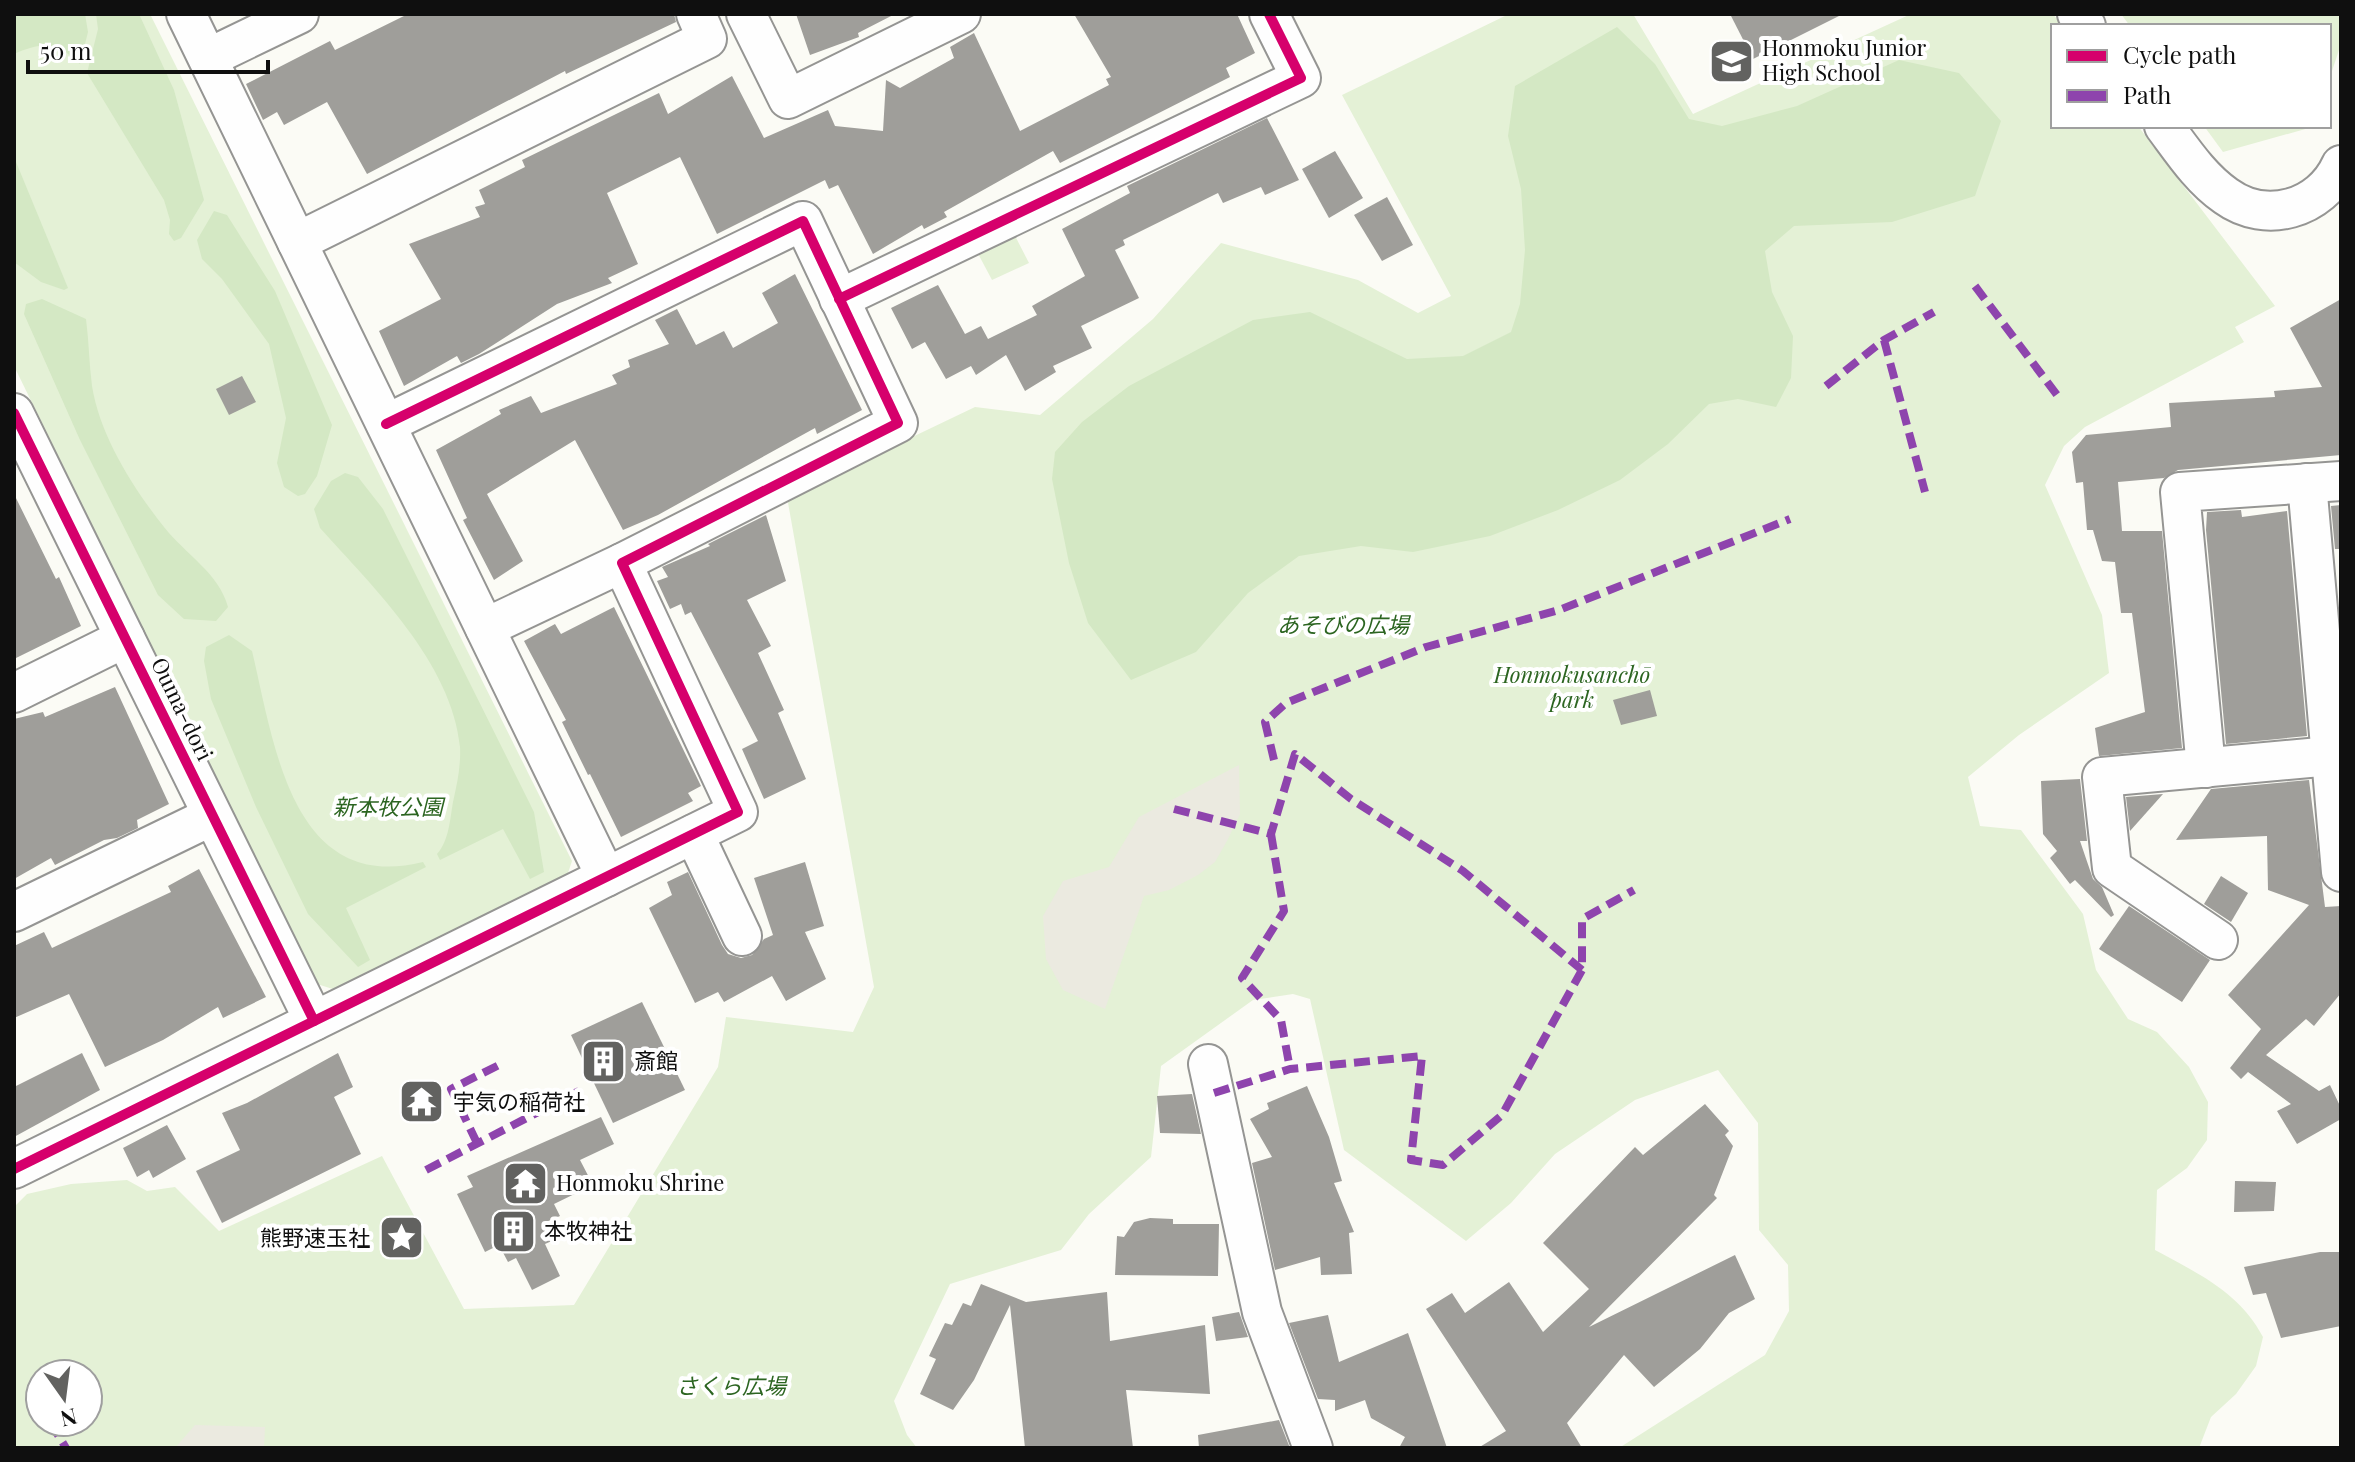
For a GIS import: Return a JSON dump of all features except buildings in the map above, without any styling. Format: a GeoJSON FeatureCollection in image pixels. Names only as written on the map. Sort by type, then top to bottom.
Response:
{"type":"FeatureCollection","features":[{"type":"Feature","properties":{"kind":"street"},"geometry":{"type":"LineString","coordinates":[[186,14],[606,877]]}},
{"type":"Feature","properties":{"kind":"street"},"geometry":{"type":"LineString","coordinates":[[208,58],[299,14]]}},
{"type":"Feature","properties":{"kind":"street"},"geometry":{"type":"LineString","coordinates":[[297,242],[707,39],[696,14]]}},
{"type":"Feature","properties":{"kind":"street"},"geometry":{"type":"LineString","coordinates":[[746,14],[788,99],[961,14]]}},
{"type":"Feature","properties":{"kind":"street"},"geometry":{"type":"LineString","coordinates":[[839,299],[1301,78],[1269,14]]}},
{"type":"Feature","properties":{"kind":"street"},"geometry":{"type":"LineString","coordinates":[[2166,128],[2198,171],[2227,197],[2259,209],[2281,210],[2309,203],[2325,192],[2341,165]]}},
{"type":"Feature","properties":{"kind":"street"},"geometry":{"type":"LineString","coordinates":[[386,424],[803,221],[898,423],[622,563],[485,628]]}},
{"type":"Feature","properties":{"kind":"street","name":"Ouma-dori"},"geometry":{"type":"LineString","coordinates":[[14,413],[25,465],[125,638],[314,1021]]}},
{"type":"Feature","properties":{"kind":"street"},"geometry":{"type":"LineString","coordinates":[[2206,768],[2180,492],[2324,482],[2331,756],[2341,872]]}},
{"type":"Feature","properties":{"kind":"street"},"geometry":{"type":"LineString","coordinates":[[14,1169],[738,812],[622,563]]}},
{"type":"Feature","properties":{"kind":"street"},"geometry":{"type":"LineString","coordinates":[[14,693],[125,638]]}},
{"type":"Feature","properties":{"kind":"street"},"geometry":{"type":"LineString","coordinates":[[2218,940],[2112,868],[2102,777],[2331,756]]}},
{"type":"Feature","properties":{"kind":"street"},"geometry":{"type":"LineString","coordinates":[[14,912],[212,816]]}},
{"type":"Feature","properties":{"kind":"street"},"geometry":{"type":"LineString","coordinates":[[694,834],[742,936]]}},
{"type":"Feature","properties":{"kind":"street"},"geometry":{"type":"LineString","coordinates":[[1208,1064],[1262,1312],[1313,1448]]}},
{"type":"Feature","properties":{"kind":"green space","name":"新本牧公園"},"geometry":{"type":"Polygon","coordinates":[[[14,14],[150,14],[572,861],[566,879],[339,991],[317,984],[14,366],[14,14]]]}},
{"type":"Feature","properties":{"kind":"green space"},"geometry":{"type":"Polygon","coordinates":[[[14,14],[85,14],[88,32],[80,64],[64,51],[50,46],[34,47],[14,54],[14,14]]]}},
{"type":"Feature","properties":{"kind":"green space"},"geometry":{"type":"Polygon","coordinates":[[[96,14],[139,14],[174,90],[204,200],[181,238],[174,241],[169,234],[170,220],[164,200],[87,73],[98,29],[96,14]]]}},
{"type":"Feature","properties":{"kind":"green space","name":"Honmokusanchō park"},"geometry":{"type":"Polygon","coordinates":[[[1509,14],[1633,14],[1693,114],[1911,14],[2053,14],[2060,24],[2051,24],[2051,128],[2140,128],[2275,306],[2235,327],[2244,342],[2085,427],[2064,446],[2045,485],[2102,615],[2109,673],[2019,735],[1968,777],[1980,826],[2021,830],[2083,914],[2096,970],[2128,1019],[2157,1032],[2189,1067],[2208,1102],[2207,1140],[2187,1168],[2157,1190],[2155,1250],[2202,1276],[2230,1296],[2263,1337],[2256,1366],[2236,1394],[2211,1417],[2199,1448],[1619,1448],[1765,1355],[1789,1311],[1788,1265],[1759,1230],[1758,1123],[1718,1070],[1635,1100],[1555,1154],[1511,1203],[1466,1241],[1344,1150],[1310,999],[1293,994],[1253,1000],[1161,1066],[1151,1157],[1089,1214],[1061,1250],[950,1284],[894,1401],[907,1435],[917,1448],[14,1448],[14,1207],[27,1194],[71,1184],[127,1180],[147,1191],[175,1187],[219,1231],[382,1156],[464,1309],[574,1305],[718,1067],[726,1017],[853,1032],[874,987],[787,497],[975,407],[1040,415],[1153,319],[1221,243],[1358,280],[1418,313],[1451,296],[1342,95],[1509,14]]]}},
{"type":"Feature","properties":{"kind":"green space"},"geometry":{"type":"Polygon","coordinates":[[[2121,14],[2341,14],[2341,44],[2331,74],[2331,24],[2128,24],[2121,14]]]}},
{"type":"Feature","properties":{"kind":"green space"},"geometry":{"type":"Polygon","coordinates":[[[1617,27],[1655,64],[1689,119],[1722,126],[1797,106],[1899,60],[1959,73],[2001,121],[1975,196],[1892,222],[1794,226],[1765,251],[1772,292],[1793,336],[1791,378],[1776,407],[1738,399],[1709,404],[1668,444],[1620,480],[1558,510],[1490,536],[1413,552],[1361,546],[1299,556],[1248,593],[1196,652],[1131,680],[1088,623],[1069,563],[1052,479],[1055,452],[1082,422],[1129,386],[1253,320],[1310,312],[1407,359],[1463,356],[1511,332],[1520,304],[1525,250],[1521,189],[1508,136],[1515,86],[1617,27]]]}},
{"type":"Feature","properties":{"kind":"green space"},"geometry":{"type":"Polygon","coordinates":[[[2205,128],[2309,128],[2223,152],[2205,128]]]}},
{"type":"Feature","properties":{"kind":"green space"},"geometry":{"type":"Polygon","coordinates":[[[14,157],[68,288],[64,290],[41,282],[14,262],[14,157]]]}},
{"type":"Feature","properties":{"kind":"green space"},"geometry":{"type":"Polygon","coordinates":[[[214,211],[227,215],[275,291],[332,425],[317,476],[305,494],[298,496],[284,487],[277,463],[286,418],[269,344],[222,279],[202,259],[197,240],[214,211]]]}},
{"type":"Feature","properties":{"kind":"green space"},"geometry":{"type":"Polygon","coordinates":[[[1012,230],[1029,263],[992,280],[975,248],[1012,230]]]}},
{"type":"Feature","properties":{"kind":"green space"},"geometry":{"type":"Polygon","coordinates":[[[42,299],[86,319],[92,386],[102,424],[152,512],[224,595],[228,607],[216,621],[184,619],[158,595],[80,440],[24,314],[26,304],[42,299]]]}},
{"type":"Feature","properties":{"kind":"green space"},"geometry":{"type":"Polygon","coordinates":[[[345,473],[358,477],[383,509],[534,812],[544,872],[530,879],[503,829],[440,860],[437,854],[448,830],[459,768],[460,747],[454,716],[426,656],[407,628],[320,528],[314,509],[331,481],[345,473]]]}},
{"type":"Feature","properties":{"kind":"green space"},"geometry":{"type":"Polygon","coordinates":[[[229,635],[252,651],[281,766],[296,803],[317,834],[344,856],[379,866],[423,862],[426,867],[346,908],[370,960],[358,967],[308,914],[256,807],[211,699],[204,661],[206,647],[229,635]]]}},
{"type":"Feature","properties":{"kind":"shaded area"},"geometry":{"type":"Polygon","coordinates":[[[1239,765],[1240,814],[1227,841],[1215,862],[1198,875],[1169,890],[1144,896],[1105,1009],[1063,990],[1046,959],[1043,916],[1063,881],[1109,867],[1139,817],[1239,765]]]}},
{"type":"Feature","properties":{"kind":"shaded area"},"geometry":{"type":"Polygon","coordinates":[[[195,1425],[265,1427],[264,1448],[175,1448],[195,1425]]]}},
{"type":"Feature","properties":{"kind":"marked path"},"geometry":{"type":"LineString","coordinates":[[1975,286],[2057,395]]}},
{"type":"Feature","properties":{"kind":"marked path"},"geometry":{"type":"LineString","coordinates":[[1826,386],[1884,340],[1934,312]]}},
{"type":"Feature","properties":{"kind":"marked path"},"geometry":{"type":"LineString","coordinates":[[1884,340],[1925,492]]}},
{"type":"Feature","properties":{"kind":"marked path"},"geometry":{"type":"LineString","coordinates":[[1274,760],[1265,722],[1286,703],[1426,647],[1559,610],[1790,519]]}},
{"type":"Feature","properties":{"kind":"marked path"},"geometry":{"type":"LineString","coordinates":[[1174,809],[1271,834],[1295,754],[1351,799],[1463,871],[1582,970]]}},
{"type":"Feature","properties":{"kind":"marked path"},"geometry":{"type":"LineString","coordinates":[[1271,834],[1284,911],[1242,978],[1281,1020],[1290,1069]]}},
{"type":"Feature","properties":{"kind":"marked path"},"geometry":{"type":"LineString","coordinates":[[1214,1093],[1290,1069],[1422,1056],[1411,1160],[1443,1165],[1502,1115],[1582,970],[1582,919],[1634,890]]}},
{"type":"Feature","properties":{"kind":"marked path"},"geometry":{"type":"LineString","coordinates":[[477,1143],[451,1089],[499,1065]]}},
{"type":"Feature","properties":{"kind":"marked path"},"geometry":{"type":"LineString","coordinates":[[426,1170],[579,1091]]}},
{"type":"Feature","properties":{"kind":"marked path"},"geometry":{"type":"LineString","coordinates":[[60,1438],[66,1448]]}},
{"type":"Feature","properties":{"kind":"cycle path"},"geometry":{"type":"LineString","coordinates":[[839,299],[1301,78],[1269,14]]}},
{"type":"Feature","properties":{"kind":"cycle path"},"geometry":{"type":"LineString","coordinates":[[14,1169],[738,812],[622,563],[898,423],[803,221],[386,424]]}},
{"type":"Feature","properties":{"kind":"cycle path"},"geometry":{"type":"LineString","coordinates":[[14,413],[314,1021]]}},
{"type":"Feature","properties":{"kind":"place","name":"Honmoku Junior High School"},"geometry":{"type":"Point","coordinates":[1731,61]}},
{"type":"Feature","properties":{"kind":"place","name":"斎館"},"geometry":{"type":"Point","coordinates":[603,1061]}},
{"type":"Feature","properties":{"kind":"place","name":"宇気の稲荷社"},"geometry":{"type":"Point","coordinates":[422,1102]}},
{"type":"Feature","properties":{"kind":"place","name":"Honmoku Shrine"},"geometry":{"type":"Point","coordinates":[525,1183]}},
{"type":"Feature","properties":{"kind":"place","name":"本牧神社"},"geometry":{"type":"Point","coordinates":[513,1231]}},
{"type":"Feature","properties":{"kind":"place","name":"熊野速玉社"},"geometry":{"type":"Point","coordinates":[401,1238]}},
{"type":"Feature","properties":{"kind":"park label","name":"あそびの広場"},"geometry":{"type":"Point","coordinates":[1343,625]}},
{"type":"Feature","properties":{"kind":"park label","name":"さくら広場"},"geometry":{"type":"Point","coordinates":[731,1386]}}]}
